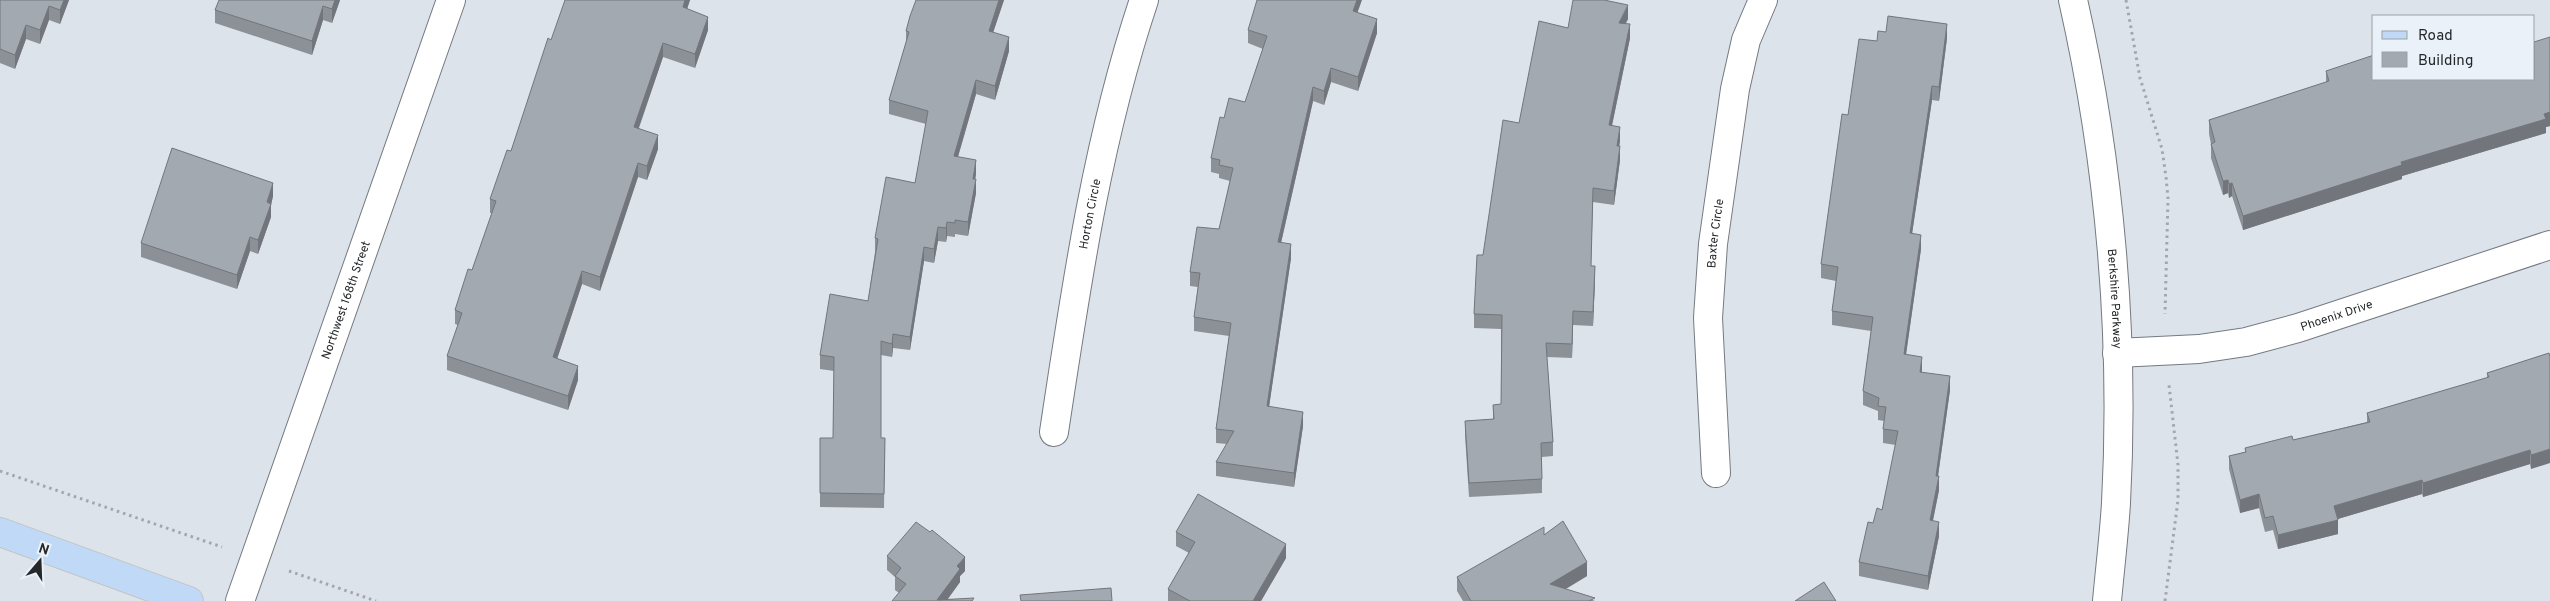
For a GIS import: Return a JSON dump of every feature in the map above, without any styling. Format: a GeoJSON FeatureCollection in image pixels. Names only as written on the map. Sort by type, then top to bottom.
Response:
{"type":"FeatureCollection","features":[{"type":"Feature","properties":{"kind":"main road"},"geometry":{"type":"LineString","coordinates":[[0,532],[189,601]]}},
{"type":"Feature","properties":{"kind":"street","name":"Northwest 168th Street"},"geometry":{"type":"LineString","coordinates":[[240,601],[451,0]]}},
{"type":"Feature","properties":{"kind":"street","name":"Horton Circle"},"geometry":{"type":"LineString","coordinates":[[1054,432],[1088,216],[1109,122],[1144,0]]}},
{"type":"Feature","properties":{"kind":"street","name":"Baxter Circle"},"geometry":{"type":"LineString","coordinates":[[1716,473],[1708,318],[1713,244],[1735,89],[1746,40],[1763,0]]}},
{"type":"Feature","properties":{"kind":"street","name":"Berkshire Parkway"},"geometry":{"type":"LineString","coordinates":[[2073,0],[2099,141],[2111,251],[2117,353],[2116,503],[2107,601]]}},
{"type":"Feature","properties":{"kind":"street","name":"Phoenix Drive"},"geometry":{"type":"LineString","coordinates":[[2117,353],[2167,351],[2246,342],[2298,328],[2550,245]]}},
{"type":"Feature","properties":{"kind":"path"},"geometry":{"type":"LineString","coordinates":[[2126,0],[2140,78],[2162,149],[2168,198],[2164,300],[2178,465],[2178,500],[2165,601]]}},
{"type":"Feature","properties":{"kind":"path"},"geometry":{"type":"LineString","coordinates":[[0,471],[223,548]]}},
{"type":"Feature","properties":{"kind":"path"},"geometry":{"type":"LineString","coordinates":[[288,571],[376,601]]}},
{"type":"Feature","properties":{"kind":"building"},"geometry":{"type":"Polygon","coordinates":[[[0,0],[64,0],[60,10],[49,6],[40,30],[26,25],[15,55],[0,49],[0,0]]]}},
{"type":"Feature","properties":{"kind":"building"},"geometry":{"type":"Polygon","coordinates":[[[219,0],[335,0],[332,9],[323,6],[312,41],[215,10],[219,0]]]}},
{"type":"Feature","properties":{"kind":"building"},"geometry":{"type":"Polygon","coordinates":[[[565,0],[685,0],[683,7],[708,17],[695,54],[663,43],[634,127],[658,135],[647,166],[638,163],[600,277],[582,271],[553,357],[578,366],[568,396],[447,356],[462,313],[455,310],[468,269],[472,270],[496,201],[490,199],[507,150],[511,151],[548,38],[551,40],[565,0]]]}},
{"type":"Feature","properties":{"kind":"building"},"geometry":{"type":"Polygon","coordinates":[[[916,0],[999,0],[989,31],[1009,37],[995,86],[976,80],[954,156],[976,160],[973,179],[976,179],[968,222],[955,220],[955,223],[947,222],[946,228],[938,227],[934,249],[924,247],[910,337],[893,334],[892,344],[881,341],[881,438],[885,438],[884,494],[820,493],[820,438],[833,438],[834,357],[820,355],[830,294],[868,301],[878,239],[875,238],[886,177],[915,183],[928,111],[889,100],[909,32],[906,31],[910,16],[916,0]]]}},
{"type":"Feature","properties":{"kind":"building"},"geometry":{"type":"Polygon","coordinates":[[[1257,0],[1357,0],[1353,11],[1377,19],[1358,77],[1331,68],[1324,91],[1313,87],[1278,242],[1291,244],[1267,406],[1303,412],[1294,473],[1216,462],[1234,431],[1216,429],[1231,323],[1194,317],[1200,273],[1190,272],[1197,227],[1219,229],[1233,168],[1219,165],[1220,160],[1211,158],[1220,117],[1224,118],[1229,98],[1245,102],[1267,36],[1248,30],[1257,0]]]}},
{"type":"Feature","properties":{"kind":"building"},"geometry":{"type":"Polygon","coordinates":[[[1573,0],[1604,0],[1628,5],[1619,23],[1630,24],[1609,125],[1620,127],[1617,146],[1620,146],[1614,191],[1593,188],[1591,266],[1595,266],[1593,312],[1573,311],[1572,344],[1546,343],[1553,442],[1541,443],[1542,479],[1469,483],[1465,421],[1494,419],[1493,405],[1501,404],[1502,315],[1474,314],[1477,255],[1483,255],[1503,120],[1519,123],[1539,21],[1568,28],[1573,0]]]}},
{"type":"Feature","properties":{"kind":"building"},"geometry":{"type":"Polygon","coordinates":[[[1888,16],[1947,24],[1939,87],[1932,86],[1910,233],[1921,235],[1904,354],[1922,357],[1920,372],[1950,376],[1936,476],[1939,476],[1930,520],[1939,522],[1928,576],[1859,562],[1868,522],[1873,523],[1877,508],[1882,510],[1898,431],[1883,429],[1886,407],[1878,406],[1879,398],[1863,391],[1873,317],[1832,311],[1838,267],[1821,264],[1842,114],[1848,115],[1859,39],[1877,41],[1878,31],[1886,32],[1888,16]]]}},
{"type":"Feature","properties":{"kind":"building"},"geometry":{"type":"Polygon","coordinates":[[[2550,37],[2550,112],[2544,114],[2546,119],[2401,162],[2402,165],[2243,216],[2232,183],[2229,184],[2228,180],[2223,181],[2211,144],[2215,142],[2209,120],[2329,81],[2326,71],[2372,56],[2372,80],[2535,80],[2535,42],[2550,37]]]}},
{"type":"Feature","properties":{"kind":"building"},"geometry":{"type":"Polygon","coordinates":[[[172,148],[273,183],[267,202],[271,204],[258,240],[250,237],[237,275],[141,243],[172,148]]]}},
{"type":"Feature","properties":{"kind":"building"},"geometry":{"type":"Polygon","coordinates":[[[2549,353],[2550,449],[2531,455],[2530,450],[2423,483],[2422,480],[2334,506],[2338,520],[2278,535],[2273,516],[2265,518],[2259,494],[2240,500],[2229,456],[2246,452],[2245,448],[2292,436],[2293,440],[2370,422],[2367,413],[2489,377],[2487,373],[2549,353]]]}},
{"type":"Feature","properties":{"kind":"building"},"geometry":{"type":"Polygon","coordinates":[[[1198,494],[1286,544],[1253,601],[1190,601],[1168,589],[1195,542],[1176,532],[1198,494]]]}},
{"type":"Feature","properties":{"kind":"building"},"geometry":{"type":"Polygon","coordinates":[[[1563,521],[1587,562],[1550,584],[1595,598],[1589,601],[1471,601],[1457,577],[1544,527],[1544,535],[1563,521]]]}},
{"type":"Feature","properties":{"kind":"building"},"geometry":{"type":"Polygon","coordinates":[[[916,522],[930,532],[932,530],[965,557],[957,566],[960,569],[937,600],[974,598],[972,601],[892,601],[906,584],[895,576],[901,568],[887,556],[916,522]]]}},
{"type":"Feature","properties":{"kind":"building"},"geometry":{"type":"Polygon","coordinates":[[[1824,582],[1836,601],[1795,601],[1824,582]]]}},
{"type":"Feature","properties":{"kind":"building"},"geometry":{"type":"Polygon","coordinates":[[[1111,588],[1112,601],[1021,601],[1020,595],[1111,588]]]}}]}
